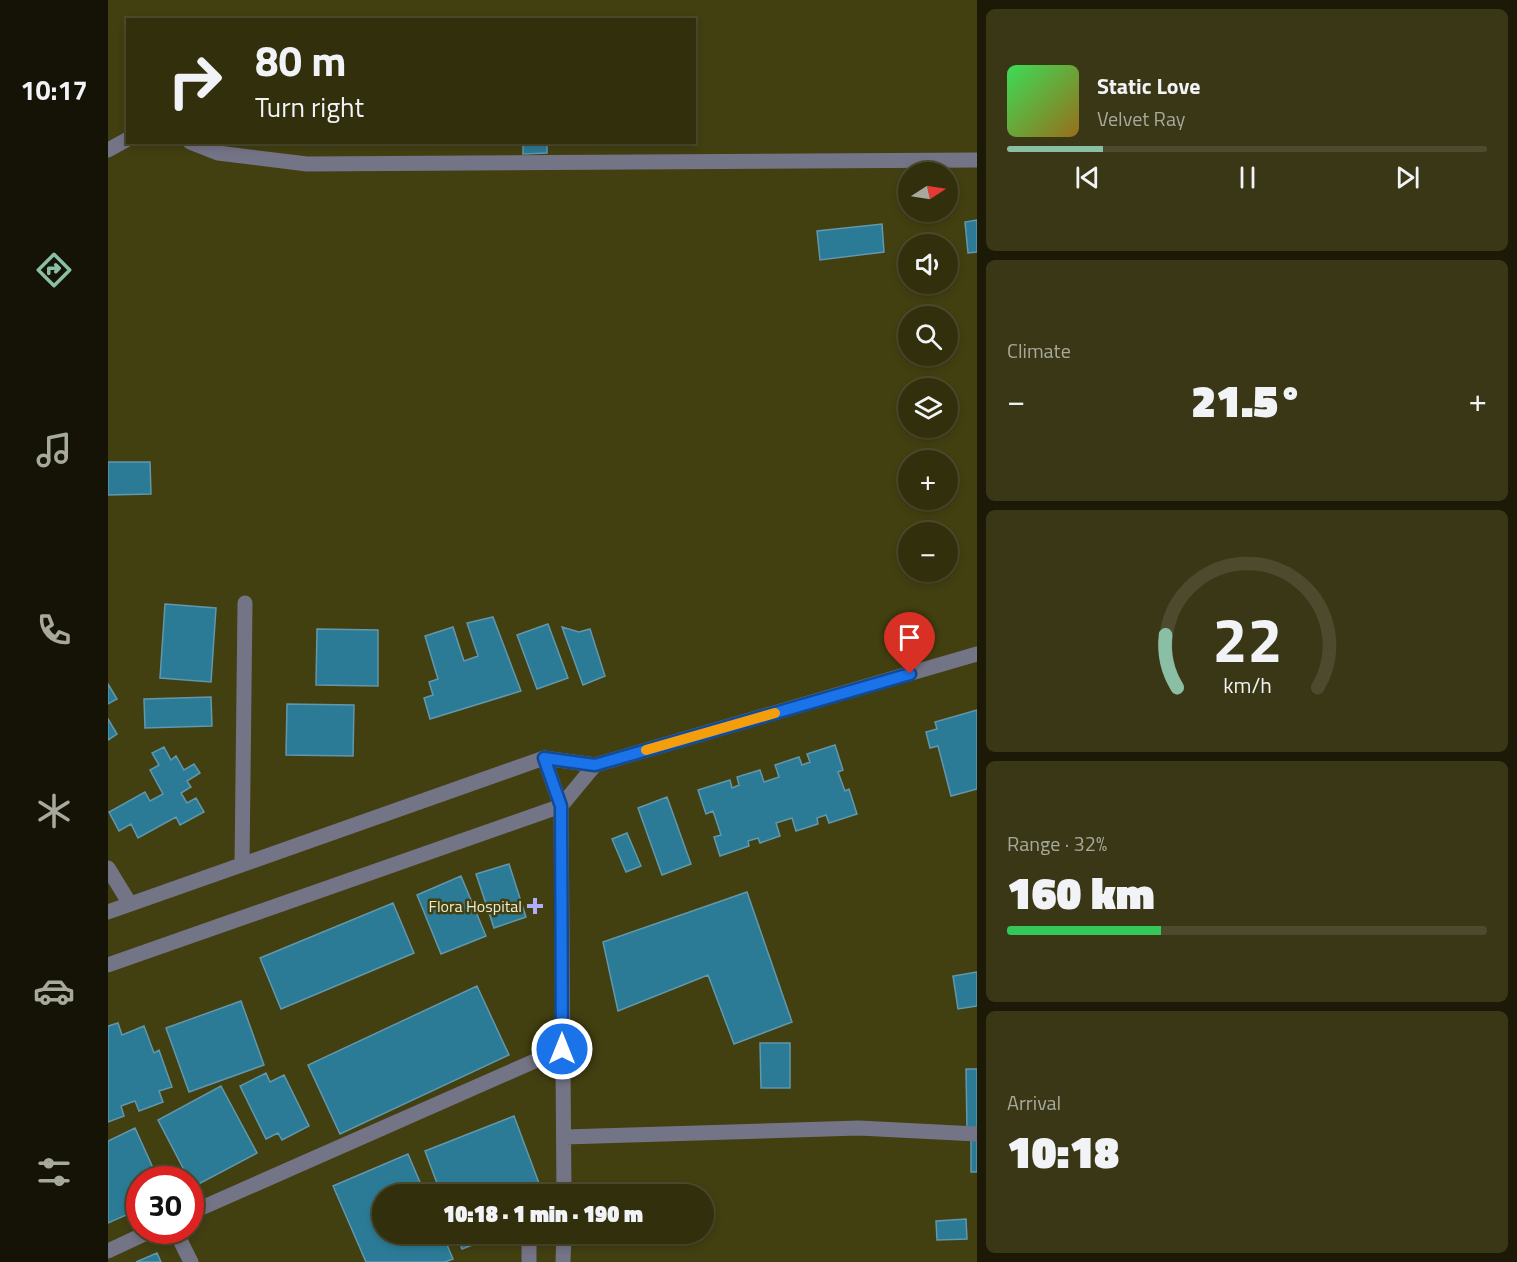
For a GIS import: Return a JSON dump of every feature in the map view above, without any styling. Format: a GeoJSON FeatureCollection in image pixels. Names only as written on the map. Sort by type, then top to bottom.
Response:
{"type":"FeatureCollection","features":[{"type":"Feature","properties":{"kind":"street"},"geometry":{"type":"LineString","coordinates":[[108,150],[126,140]]}},
{"type":"Feature","properties":{"kind":"street"},"geometry":{"type":"LineString","coordinates":[[195,144],[218,153],[307,164],[977,160]]}},
{"type":"Feature","properties":{"kind":"street"},"geometry":{"type":"LineString","coordinates":[[242,865],[245,603]]}},
{"type":"Feature","properties":{"kind":"street"},"geometry":{"type":"LineString","coordinates":[[108,912],[544,758],[595,765],[977,654]]}},
{"type":"Feature","properties":{"kind":"street"},"geometry":{"type":"LineString","coordinates":[[544,758],[561,806],[564,1184]]}},
{"type":"Feature","properties":{"kind":"street"},"geometry":{"type":"LineString","coordinates":[[108,965],[561,806],[595,765]]}},
{"type":"Feature","properties":{"kind":"street"},"geometry":{"type":"LineString","coordinates":[[108,867],[130,904]]}},
{"type":"Feature","properties":{"kind":"street"},"geometry":{"type":"LineString","coordinates":[[204,1207],[562,1049]]}},
{"type":"Feature","properties":{"kind":"street"},"geometry":{"type":"LineString","coordinates":[[564,1137],[859,1128],[977,1134]]}},
{"type":"Feature","properties":{"kind":"street"},"geometry":{"type":"LineString","coordinates":[[108,1251],[126,1243]]}},
{"type":"Feature","properties":{"kind":"street"},"geometry":{"type":"LineString","coordinates":[[183,1244],[191,1262]]}},
{"type":"Feature","properties":{"kind":"street"},"geometry":{"type":"LineString","coordinates":[[529,1244],[529,1262]]}},
{"type":"Feature","properties":{"kind":"street"},"geometry":{"type":"LineString","coordinates":[[563,1262],[564,1244]]}},
{"type":"Feature","properties":{"kind":"building"},"geometry":{"type":"Polygon","coordinates":[[[523,144],[547,144],[547,153],[523,154],[523,144]]]}},
{"type":"Feature","properties":{"kind":"building"},"geometry":{"type":"Polygon","coordinates":[[[977,220],[977,252],[968,253],[965,222],[977,220]]]}},
{"type":"Feature","properties":{"kind":"building"},"geometry":{"type":"Polygon","coordinates":[[[882,224],[884,252],[820,260],[817,231],[882,224]]]}},
{"type":"Feature","properties":{"kind":"building"},"geometry":{"type":"Polygon","coordinates":[[[108,462],[150,462],[151,494],[108,495],[108,462]]]}},
{"type":"Feature","properties":{"kind":"building"},"geometry":{"type":"Polygon","coordinates":[[[165,604],[216,608],[211,682],[160,678],[165,604]]]}},
{"type":"Feature","properties":{"kind":"building"},"geometry":{"type":"Polygon","coordinates":[[[493,617],[521,691],[430,719],[424,698],[433,695],[429,682],[438,679],[425,636],[453,627],[464,661],[478,656],[467,623],[493,617]]]}},
{"type":"Feature","properties":{"kind":"building"},"geometry":{"type":"Polygon","coordinates":[[[548,624],[568,678],[537,689],[517,635],[548,624]]]}},
{"type":"Feature","properties":{"kind":"building"},"geometry":{"type":"Polygon","coordinates":[[[562,627],[579,632],[590,629],[605,676],[583,685],[562,627]]]}},
{"type":"Feature","properties":{"kind":"building"},"geometry":{"type":"Polygon","coordinates":[[[317,629],[378,630],[378,686],[316,685],[317,629]]]}},
{"type":"Feature","properties":{"kind":"building"},"geometry":{"type":"Polygon","coordinates":[[[108,684],[117,699],[108,704],[108,684]]]}},
{"type":"Feature","properties":{"kind":"building"},"geometry":{"type":"Polygon","coordinates":[[[211,697],[212,726],[145,728],[144,699],[211,697]]]}},
{"type":"Feature","properties":{"kind":"building"},"geometry":{"type":"Polygon","coordinates":[[[287,704],[354,705],[353,756],[286,755],[287,704]]]}},
{"type":"Feature","properties":{"kind":"building"},"geometry":{"type":"Polygon","coordinates":[[[977,710],[977,789],[951,796],[938,746],[930,748],[926,732],[937,729],[935,722],[977,710]]]}},
{"type":"Feature","properties":{"kind":"building"},"geometry":{"type":"Polygon","coordinates":[[[108,719],[117,734],[108,740],[108,719]]]}},
{"type":"Feature","properties":{"kind":"building"},"geometry":{"type":"Polygon","coordinates":[[[835,745],[843,770],[838,772],[845,791],[849,789],[857,814],[829,823],[826,815],[817,818],[818,824],[796,831],[792,818],[776,823],[780,836],[760,843],[758,838],[748,841],[749,846],[720,856],[714,837],[721,835],[713,811],[706,814],[698,790],[730,780],[732,788],[739,785],[737,777],[760,770],[764,782],[779,777],[775,765],[799,757],[802,765],[810,762],[807,754],[835,745]]]}},
{"type":"Feature","properties":{"kind":"building"},"geometry":{"type":"Polygon","coordinates":[[[164,747],[171,760],[176,756],[184,770],[194,764],[200,773],[187,781],[191,787],[181,793],[187,803],[196,798],[204,812],[180,825],[176,817],[138,838],[131,824],[119,831],[109,812],[145,792],[150,801],[163,794],[150,770],[159,765],[152,753],[164,747]]]}},
{"type":"Feature","properties":{"kind":"building"},"geometry":{"type":"Polygon","coordinates":[[[667,797],[691,864],[662,875],[638,808],[667,797]]]}},
{"type":"Feature","properties":{"kind":"building"},"geometry":{"type":"Polygon","coordinates":[[[627,833],[641,866],[626,872],[612,839],[627,833]]]}},
{"type":"Feature","properties":{"kind":"building"},"geometry":{"type":"Polygon","coordinates":[[[509,864],[526,917],[494,928],[476,874],[509,864]]]}},
{"type":"Feature","properties":{"kind":"building"},"geometry":{"type":"Polygon","coordinates":[[[461,876],[486,936],[441,954],[417,895],[461,876]]]}},
{"type":"Feature","properties":{"kind":"building"},"geometry":{"type":"Polygon","coordinates":[[[747,892],[792,1022],[734,1044],[708,975],[618,1011],[603,942],[747,892]]]}},
{"type":"Feature","properties":{"kind":"building"},"geometry":{"type":"Polygon","coordinates":[[[393,903],[414,953],[281,1009],[260,958],[393,903]]]}},
{"type":"Feature","properties":{"kind":"building"},"geometry":{"type":"Polygon","coordinates":[[[977,972],[977,1006],[958,1009],[953,976],[977,972]]]}},
{"type":"Feature","properties":{"kind":"building"},"geometry":{"type":"Polygon","coordinates":[[[477,986],[509,1055],[340,1134],[308,1065],[477,986]]]}},
{"type":"Feature","properties":{"kind":"building"},"geometry":{"type":"Polygon","coordinates":[[[241,1001],[264,1065],[189,1092],[166,1028],[241,1001]]]}},
{"type":"Feature","properties":{"kind":"building"},"geometry":{"type":"Polygon","coordinates":[[[118,1023],[122,1035],[144,1026],[154,1053],[159,1050],[172,1087],[159,1091],[163,1102],[139,1111],[135,1101],[121,1106],[124,1116],[108,1122],[108,1026],[118,1023]]]}},
{"type":"Feature","properties":{"kind":"building"},"geometry":{"type":"Polygon","coordinates":[[[760,1043],[790,1043],[790,1088],[761,1088],[760,1043]]]}},
{"type":"Feature","properties":{"kind":"building"},"geometry":{"type":"Polygon","coordinates":[[[966,1069],[977,1069],[977,1130],[967,1130],[966,1069]]]}},
{"type":"Feature","properties":{"kind":"building"},"geometry":{"type":"Polygon","coordinates":[[[266,1073],[270,1082],[284,1075],[309,1126],[282,1140],[278,1133],[266,1139],[240,1086],[266,1073]]]}},
{"type":"Feature","properties":{"kind":"building"},"geometry":{"type":"Polygon","coordinates":[[[221,1086],[257,1153],[204,1181],[204,1166],[182,1166],[158,1120],[221,1086]]]}},
{"type":"Feature","properties":{"kind":"building"},"geometry":{"type":"Polygon","coordinates":[[[514,1116],[539,1184],[437,1184],[425,1151],[514,1116]]]}},
{"type":"Feature","properties":{"kind":"building"},"geometry":{"type":"Polygon","coordinates":[[[135,1128],[152,1166],[126,1166],[126,1215],[108,1223],[108,1141],[135,1128]]]}},
{"type":"Feature","properties":{"kind":"building"},"geometry":{"type":"Polygon","coordinates":[[[971,1136],[977,1136],[977,1172],[971,1172],[971,1136]]]}},
{"type":"Feature","properties":{"kind":"building"},"geometry":{"type":"Polygon","coordinates":[[[408,1154],[421,1184],[372,1184],[372,1244],[447,1244],[453,1259],[445,1262],[366,1262],[333,1186],[408,1154]]]}},
{"type":"Feature","properties":{"kind":"building"},"geometry":{"type":"Polygon","coordinates":[[[966,1219],[967,1239],[937,1240],[936,1221],[966,1219]]]}},
{"type":"Feature","properties":{"kind":"building"},"geometry":{"type":"Polygon","coordinates":[[[460,1244],[475,1244],[462,1249],[460,1244]]]}},
{"type":"Feature","properties":{"kind":"building"},"geometry":{"type":"Polygon","coordinates":[[[157,1253],[161,1262],[136,1262],[157,1253]]]}},
{"type":"Feature","properties":{"kind":"slow traffic"},"geometry":{"type":"LineString","coordinates":[[646,750],[775,713]]}},
{"type":"Feature","properties":{"kind":"place","name":"Flora Hospital"},"geometry":{"type":"Point","coordinates":[535,906]}},
{"type":"Feature","properties":{"kind":"route"},"geometry":{"type":"LineString","coordinates":[[562,1049],[561,806],[544,758],[595,765],[910,674]]}}]}
